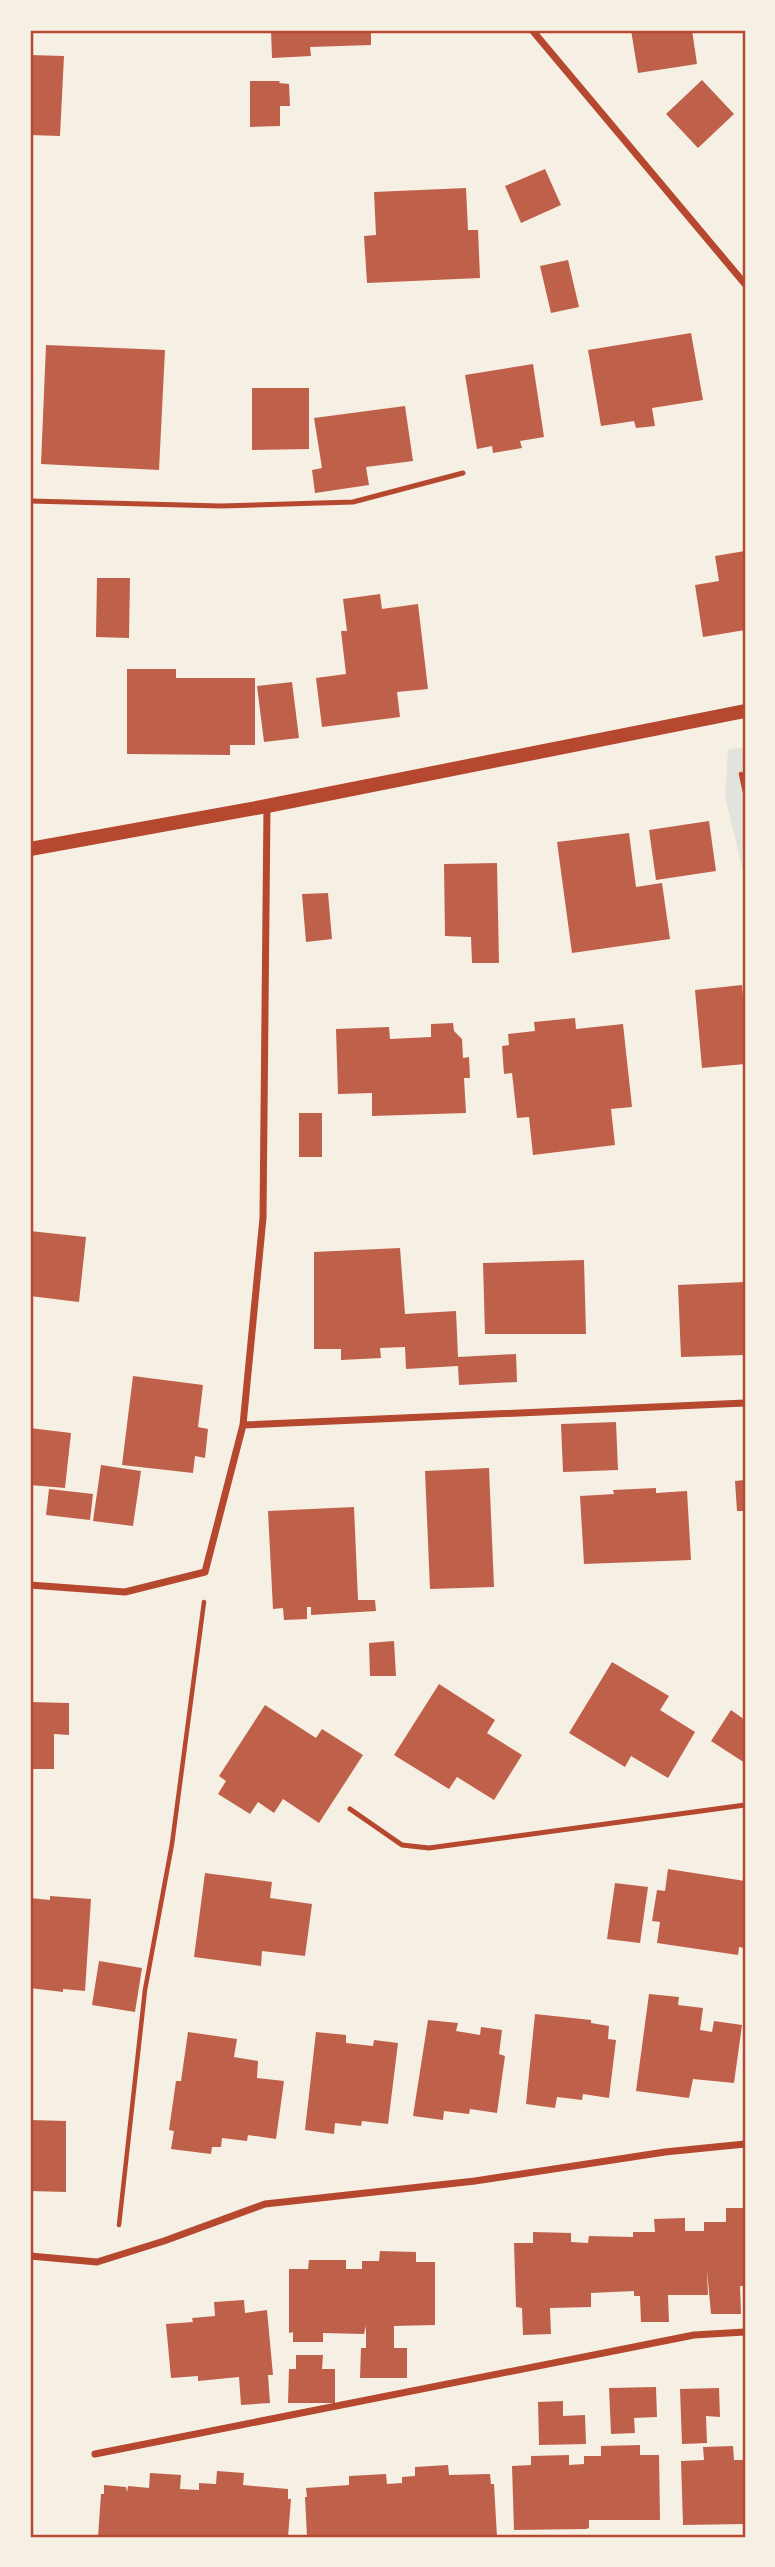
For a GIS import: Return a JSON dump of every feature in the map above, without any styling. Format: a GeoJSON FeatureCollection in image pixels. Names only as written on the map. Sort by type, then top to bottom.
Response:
{"type":"FeatureCollection","features":[{"type":"Feature","properties":{"kind":"main road"},"geometry":{"type":"LineString","coordinates":[[30,849],[267,806],[745,710]]}},
{"type":"Feature","properties":{"kind":"street"},"geometry":{"type":"LineString","coordinates":[[532,30],[745,284]]}},
{"type":"Feature","properties":{"kind":"street"},"geometry":{"type":"LineString","coordinates":[[30,1585],[125,1592],[205,1572],[243,1425],[263,1218],[267,806]]}},
{"type":"Feature","properties":{"kind":"street"},"geometry":{"type":"LineString","coordinates":[[243,1425],[745,1403]]}},
{"type":"Feature","properties":{"kind":"street"},"geometry":{"type":"LineString","coordinates":[[30,2256],[97,2262],[265,2204],[475,2181],[665,2152],[745,2144]]}},
{"type":"Feature","properties":{"kind":"street"},"geometry":{"type":"LineString","coordinates":[[95,2454],[694,2334],[745,2332]]}},
{"type":"Feature","properties":{"kind":"lane"},"geometry":{"type":"LineString","coordinates":[[30,501],[221,506],[353,502],[463,473]]}},
{"type":"Feature","properties":{"kind":"lane"},"geometry":{"type":"LineString","coordinates":[[351,1809],[402,1845],[429,1848],[745,1805]]}},
{"type":"Feature","properties":{"kind":"path"},"geometry":{"type":"LineString","coordinates":[[741,774],[745,792]]}},
{"type":"Feature","properties":{"kind":"path"},"geometry":{"type":"LineString","coordinates":[[115,2257],[136,2056],[145,1990],[174,1831],[203,1611],[205,1572]]}},
{"type":"Feature","properties":{"kind":"shaded area"},"geometry":{"type":"Polygon","coordinates":[[[745,747],[745,880],[725,796],[728,750],[745,747]]]}},
{"type":"Feature","properties":{"kind":"building"},"geometry":{"type":"Polygon","coordinates":[[[271,30],[371,30],[371,45],[310,47],[311,56],[272,58],[271,30]]]}},
{"type":"Feature","properties":{"kind":"building"},"geometry":{"type":"Polygon","coordinates":[[[631,30],[692,30],[697,64],[638,73],[631,30]]]}},
{"type":"Feature","properties":{"kind":"building"},"geometry":{"type":"Polygon","coordinates":[[[30,55],[64,56],[60,136],[30,135],[30,55]]]}},
{"type":"Feature","properties":{"kind":"building"},"geometry":{"type":"Polygon","coordinates":[[[702,80],[734,114],[698,148],[666,114],[702,80]]]}},
{"type":"Feature","properties":{"kind":"building"},"geometry":{"type":"Polygon","coordinates":[[[250,81],[280,81],[279,83],[289,84],[290,106],[280,106],[280,126],[250,127],[250,81]]]}},
{"type":"Feature","properties":{"kind":"building"},"geometry":{"type":"Polygon","coordinates":[[[545,169],[561,205],[521,223],[505,186],[545,169]]]}},
{"type":"Feature","properties":{"kind":"building"},"geometry":{"type":"Polygon","coordinates":[[[466,188],[468,230],[478,230],[480,278],[367,283],[364,236],[376,235],[374,192],[466,188]]]}},
{"type":"Feature","properties":{"kind":"building"},"geometry":{"type":"Polygon","coordinates":[[[568,260],[579,307],[551,313],[540,266],[568,260]]]}},
{"type":"Feature","properties":{"kind":"building"},"geometry":{"type":"Polygon","coordinates":[[[691,333],[703,400],[652,408],[655,426],[636,428],[634,421],[601,426],[588,350],[691,333]]]}},
{"type":"Feature","properties":{"kind":"building"},"geometry":{"type":"Polygon","coordinates":[[[46,345],[165,350],[159,470],[41,464],[46,345]]]}},
{"type":"Feature","properties":{"kind":"building"},"geometry":{"type":"Polygon","coordinates":[[[533,364],[544,437],[520,441],[522,448],[493,453],[492,446],[477,449],[465,375],[533,364]]]}},
{"type":"Feature","properties":{"kind":"building"},"geometry":{"type":"Polygon","coordinates":[[[252,388],[309,388],[309,449],[252,450],[252,388]]]}},
{"type":"Feature","properties":{"kind":"building"},"geometry":{"type":"Polygon","coordinates":[[[405,406],[413,461],[366,467],[369,485],[315,493],[312,470],[322,468],[314,418],[405,406]]]}},
{"type":"Feature","properties":{"kind":"building"},"geometry":{"type":"Polygon","coordinates":[[[745,551],[745,630],[703,637],[695,585],[719,581],[715,556],[745,551]]]}},
{"type":"Feature","properties":{"kind":"building"},"geometry":{"type":"Polygon","coordinates":[[[97,578],[130,578],[129,638],[96,637],[97,578]]]}},
{"type":"Feature","properties":{"kind":"building"},"geometry":{"type":"Polygon","coordinates":[[[380,594],[382,609],[418,604],[428,689],[397,692],[400,717],[322,727],[316,678],[346,674],[341,631],[347,631],[343,599],[380,594]]]}},
{"type":"Feature","properties":{"kind":"building"},"geometry":{"type":"Polygon","coordinates":[[[127,669],[176,669],[176,678],[255,678],[255,745],[230,745],[230,755],[127,754],[127,669]]]}},
{"type":"Feature","properties":{"kind":"building"},"geometry":{"type":"Polygon","coordinates":[[[292,682],[299,738],[264,742],[257,686],[292,682]]]}},
{"type":"Feature","properties":{"kind":"building"},"geometry":{"type":"Polygon","coordinates":[[[709,821],[716,871],[656,880],[649,830],[709,821]]]}},
{"type":"Feature","properties":{"kind":"building"},"geometry":{"type":"Polygon","coordinates":[[[629,833],[636,887],[662,883],[670,939],[572,953],[557,842],[629,833]]]}},
{"type":"Feature","properties":{"kind":"building"},"geometry":{"type":"Polygon","coordinates":[[[497,863],[499,963],[472,963],[471,937],[445,936],[444,864],[497,863]]]}},
{"type":"Feature","properties":{"kind":"building"},"geometry":{"type":"Polygon","coordinates":[[[328,893],[332,939],[306,942],[302,894],[328,893]]]}},
{"type":"Feature","properties":{"kind":"building"},"geometry":{"type":"Polygon","coordinates":[[[742,985],[745,1064],[702,1068],[695,990],[742,985]]]}},
{"type":"Feature","properties":{"kind":"building"},"geometry":{"type":"Polygon","coordinates":[[[575,1018],[576,1029],[623,1024],[632,1107],[611,1109],[615,1145],[533,1155],[529,1117],[517,1118],[512,1073],[504,1074],[502,1046],[509,1045],[508,1034],[535,1031],[534,1022],[575,1018]]]}},
{"type":"Feature","properties":{"kind":"building"},"geometry":{"type":"Polygon","coordinates":[[[453,1023],[454,1031],[462,1039],[463,1058],[469,1057],[470,1078],[464,1078],[466,1113],[372,1116],[372,1093],[338,1094],[336,1029],[389,1027],[390,1039],[431,1037],[431,1024],[453,1023]]]}},
{"type":"Feature","properties":{"kind":"building"},"geometry":{"type":"Polygon","coordinates":[[[299,1113],[322,1113],[322,1157],[299,1157],[299,1113]]]}},
{"type":"Feature","properties":{"kind":"building"},"geometry":{"type":"Polygon","coordinates":[[[30,1231],[86,1237],[79,1302],[30,1296],[30,1231]]]}},
{"type":"Feature","properties":{"kind":"building"},"geometry":{"type":"Polygon","coordinates":[[[400,1248],[405,1314],[456,1311],[458,1357],[516,1354],[517,1382],[459,1385],[458,1366],[406,1369],[405,1347],[380,1348],[381,1358],[341,1360],[341,1349],[314,1349],[314,1252],[400,1248]]]}},
{"type":"Feature","properties":{"kind":"building"},"geometry":{"type":"Polygon","coordinates":[[[584,1260],[586,1334],[485,1334],[483,1263],[584,1260]]]}},
{"type":"Feature","properties":{"kind":"building"},"geometry":{"type":"Polygon","coordinates":[[[745,1282],[745,1355],[681,1357],[678,1285],[745,1282]]]}},
{"type":"Feature","properties":{"kind":"building"},"geometry":{"type":"Polygon","coordinates":[[[133,1376],[203,1385],[198,1427],[208,1429],[205,1458],[195,1456],[193,1473],[122,1465],[133,1376]]]}},
{"type":"Feature","properties":{"kind":"building"},"geometry":{"type":"Polygon","coordinates":[[[616,1422],[618,1470],[563,1472],[561,1424],[616,1422]]]}},
{"type":"Feature","properties":{"kind":"building"},"geometry":{"type":"Polygon","coordinates":[[[30,1428],[71,1433],[65,1488],[30,1485],[30,1428]]]}},
{"type":"Feature","properties":{"kind":"building"},"geometry":{"type":"Polygon","coordinates":[[[101,1465],[141,1471],[133,1526],[93,1521],[101,1465]]]}},
{"type":"Feature","properties":{"kind":"building"},"geometry":{"type":"Polygon","coordinates":[[[489,1468],[494,1587],[430,1589],[425,1471],[489,1468]]]}},
{"type":"Feature","properties":{"kind":"building"},"geometry":{"type":"Polygon","coordinates":[[[745,1480],[745,1511],[737,1511],[735,1481],[745,1480]]]}},
{"type":"Feature","properties":{"kind":"building"},"geometry":{"type":"Polygon","coordinates":[[[656,1488],[656,1493],[687,1491],[691,1560],[584,1564],[580,1496],[614,1494],[613,1490],[656,1488]]]}},
{"type":"Feature","properties":{"kind":"building"},"geometry":{"type":"Polygon","coordinates":[[[49,1489],[93,1494],[90,1520],[46,1515],[49,1489]]]}},
{"type":"Feature","properties":{"kind":"building"},"geometry":{"type":"Polygon","coordinates":[[[354,1507],[358,1600],[375,1600],[376,1611],[311,1615],[311,1607],[307,1607],[307,1619],[284,1620],[283,1608],[273,1609],[268,1511],[354,1507]]]}},
{"type":"Feature","properties":{"kind":"building"},"geometry":{"type":"Polygon","coordinates":[[[394,1641],[396,1676],[370,1676],[369,1643],[394,1641]]]}},
{"type":"Feature","properties":{"kind":"building"},"geometry":{"type":"Polygon","coordinates":[[[612,1662],[669,1696],[660,1710],[695,1732],[668,1778],[631,1756],[625,1767],[569,1733],[612,1662]]]}},
{"type":"Feature","properties":{"kind":"building"},"geometry":{"type":"Polygon","coordinates":[[[439,1684],[495,1720],[487,1733],[522,1755],[494,1800],[457,1777],[449,1789],[394,1755],[439,1684]]]}},
{"type":"Feature","properties":{"kind":"building"},"geometry":{"type":"Polygon","coordinates":[[[30,1702],[69,1703],[69,1735],[54,1734],[54,1769],[30,1769],[30,1702]]]}},
{"type":"Feature","properties":{"kind":"building"},"geometry":{"type":"Polygon","coordinates":[[[265,1705],[316,1738],[322,1729],[363,1755],[319,1823],[283,1799],[274,1813],[258,1802],[250,1814],[218,1794],[226,1781],[219,1776],[265,1705]]]}},
{"type":"Feature","properties":{"kind":"building"},"geometry":{"type":"Polygon","coordinates":[[[731,1710],[745,1720],[745,1763],[711,1741],[731,1710]]]}},
{"type":"Feature","properties":{"kind":"building"},"geometry":{"type":"Polygon","coordinates":[[[668,1869],[745,1881],[745,1948],[739,1947],[738,1955],[657,1943],[660,1922],[652,1921],[657,1890],[665,1891],[668,1869]]]}},
{"type":"Feature","properties":{"kind":"building"},"geometry":{"type":"Polygon","coordinates":[[[205,1873],[272,1882],[270,1898],[312,1904],[305,1956],[262,1951],[261,1966],[194,1957],[205,1873]]]}},
{"type":"Feature","properties":{"kind":"building"},"geometry":{"type":"Polygon","coordinates":[[[615,1883],[648,1887],[640,1943],[607,1939],[615,1883]]]}},
{"type":"Feature","properties":{"kind":"building"},"geometry":{"type":"Polygon","coordinates":[[[50,1896],[91,1899],[85,1991],[63,1989],[63,1992],[30,1988],[30,1898],[50,1900],[50,1896]]]}},
{"type":"Feature","properties":{"kind":"building"},"geometry":{"type":"Polygon","coordinates":[[[99,1961],[142,1968],[135,2012],[92,2005],[99,1961]]]}},
{"type":"Feature","properties":{"kind":"building"},"geometry":{"type":"Polygon","coordinates":[[[649,1994],[679,1997],[678,2005],[703,2008],[700,2030],[712,2032],[714,2021],[742,2025],[734,2083],[693,2079],[689,2098],[636,2091],[649,1994]]]}},
{"type":"Feature","properties":{"kind":"building"},"geometry":{"type":"Polygon","coordinates":[[[535,2014],[591,2020],[591,2023],[609,2026],[608,2039],[616,2040],[609,2098],[583,2094],[582,2100],[557,2097],[555,2108],[526,2104],[535,2014]]]}},
{"type":"Feature","properties":{"kind":"building"},"geometry":{"type":"Polygon","coordinates":[[[428,2020],[458,2023],[456,2031],[480,2035],[481,2027],[502,2030],[499,2054],[505,2056],[497,2113],[470,2109],[469,2114],[444,2111],[443,2120],[413,2116],[428,2020]]]}},
{"type":"Feature","properties":{"kind":"building"},"geometry":{"type":"Polygon","coordinates":[[[188,2032],[237,2039],[234,2057],[258,2061],[257,2078],[284,2081],[276,2139],[248,2135],[247,2141],[222,2138],[221,2147],[212,2147],[211,2154],[171,2149],[174,2131],[169,2130],[176,2081],[181,2081],[188,2032]]]}},
{"type":"Feature","properties":{"kind":"building"},"geometry":{"type":"Polygon","coordinates":[[[316,2032],[346,2035],[346,2043],[373,2046],[374,2040],[398,2043],[388,2124],[362,2121],[361,2126],[335,2123],[334,2134],[305,2130],[316,2032]]]}},
{"type":"Feature","properties":{"kind":"building"},"geometry":{"type":"Polygon","coordinates":[[[30,2120],[66,2121],[66,2192],[30,2191],[30,2120]]]}},
{"type":"Feature","properties":{"kind":"building"},"geometry":{"type":"Polygon","coordinates":[[[726,2208],[745,2208],[745,2286],[740,2286],[741,2314],[711,2314],[707,2270],[708,2295],[668,2295],[669,2322],[641,2322],[640,2296],[634,2296],[634,2291],[591,2293],[591,2307],[550,2308],[551,2334],[523,2335],[522,2308],[516,2307],[514,2243],[533,2243],[533,2232],[571,2233],[571,2242],[588,2243],[589,2236],[633,2237],[633,2232],[655,2232],[654,2219],[685,2218],[685,2231],[704,2231],[704,2222],[726,2222],[726,2208]]]}},
{"type":"Feature","properties":{"kind":"building"},"geometry":{"type":"Polygon","coordinates":[[[380,2251],[416,2252],[416,2262],[435,2262],[435,2325],[394,2326],[394,2348],[407,2348],[407,2378],[360,2378],[361,2348],[366,2348],[366,2326],[364,2334],[323,2333],[323,2342],[293,2342],[293,2332],[289,2333],[289,2269],[308,2269],[309,2260],[346,2260],[346,2269],[362,2269],[362,2261],[379,2261],[380,2251]]]}},
{"type":"Feature","properties":{"kind":"building"},"geometry":{"type":"Polygon","coordinates":[[[244,2300],[245,2313],[267,2310],[273,2375],[268,2375],[270,2403],[241,2405],[239,2377],[198,2381],[198,2376],[171,2378],[166,2324],[193,2322],[192,2318],[215,2316],[214,2302],[244,2300]]]}},
{"type":"Feature","properties":{"kind":"building"},"geometry":{"type":"Polygon","coordinates":[[[296,2355],[323,2355],[322,2369],[335,2369],[335,2403],[288,2403],[289,2369],[296,2369],[296,2355]]]}},
{"type":"Feature","properties":{"kind":"building"},"geometry":{"type":"Polygon","coordinates":[[[656,2387],[657,2417],[634,2418],[635,2433],[611,2434],[609,2388],[656,2387]]]}},
{"type":"Feature","properties":{"kind":"building"},"geometry":{"type":"Polygon","coordinates":[[[719,2388],[720,2417],[706,2416],[707,2443],[682,2444],[680,2389],[719,2388]]]}},
{"type":"Feature","properties":{"kind":"building"},"geometry":{"type":"Polygon","coordinates":[[[563,2401],[563,2416],[585,2415],[586,2444],[539,2445],[538,2402],[563,2401]]]}},
{"type":"Feature","properties":{"kind":"building"},"geometry":{"type":"Polygon","coordinates":[[[640,2445],[640,2455],[659,2455],[660,2520],[589,2520],[589,2528],[586,2529],[514,2530],[512,2466],[531,2465],[531,2456],[569,2455],[569,2465],[584,2464],[584,2456],[601,2456],[601,2446],[640,2445]]]}},
{"type":"Feature","properties":{"kind":"building"},"geometry":{"type":"Polygon","coordinates":[[[733,2446],[734,2460],[745,2460],[745,2524],[683,2525],[681,2461],[704,2460],[703,2447],[733,2446]]]}},
{"type":"Feature","properties":{"kind":"building"},"geometry":{"type":"Polygon","coordinates":[[[448,2465],[449,2475],[490,2474],[491,2484],[494,2484],[497,2537],[307,2537],[306,2488],[349,2485],[349,2476],[386,2474],[387,2484],[402,2483],[402,2477],[415,2476],[415,2467],[448,2465]]]}},
{"type":"Feature","properties":{"kind":"building"},"geometry":{"type":"Polygon","coordinates":[[[217,2471],[244,2473],[243,2485],[288,2489],[288,2499],[291,2499],[288,2537],[98,2537],[104,2485],[126,2487],[127,2492],[128,2486],[149,2488],[150,2473],[181,2475],[180,2489],[199,2490],[199,2483],[216,2484],[217,2471]]]}}]}
